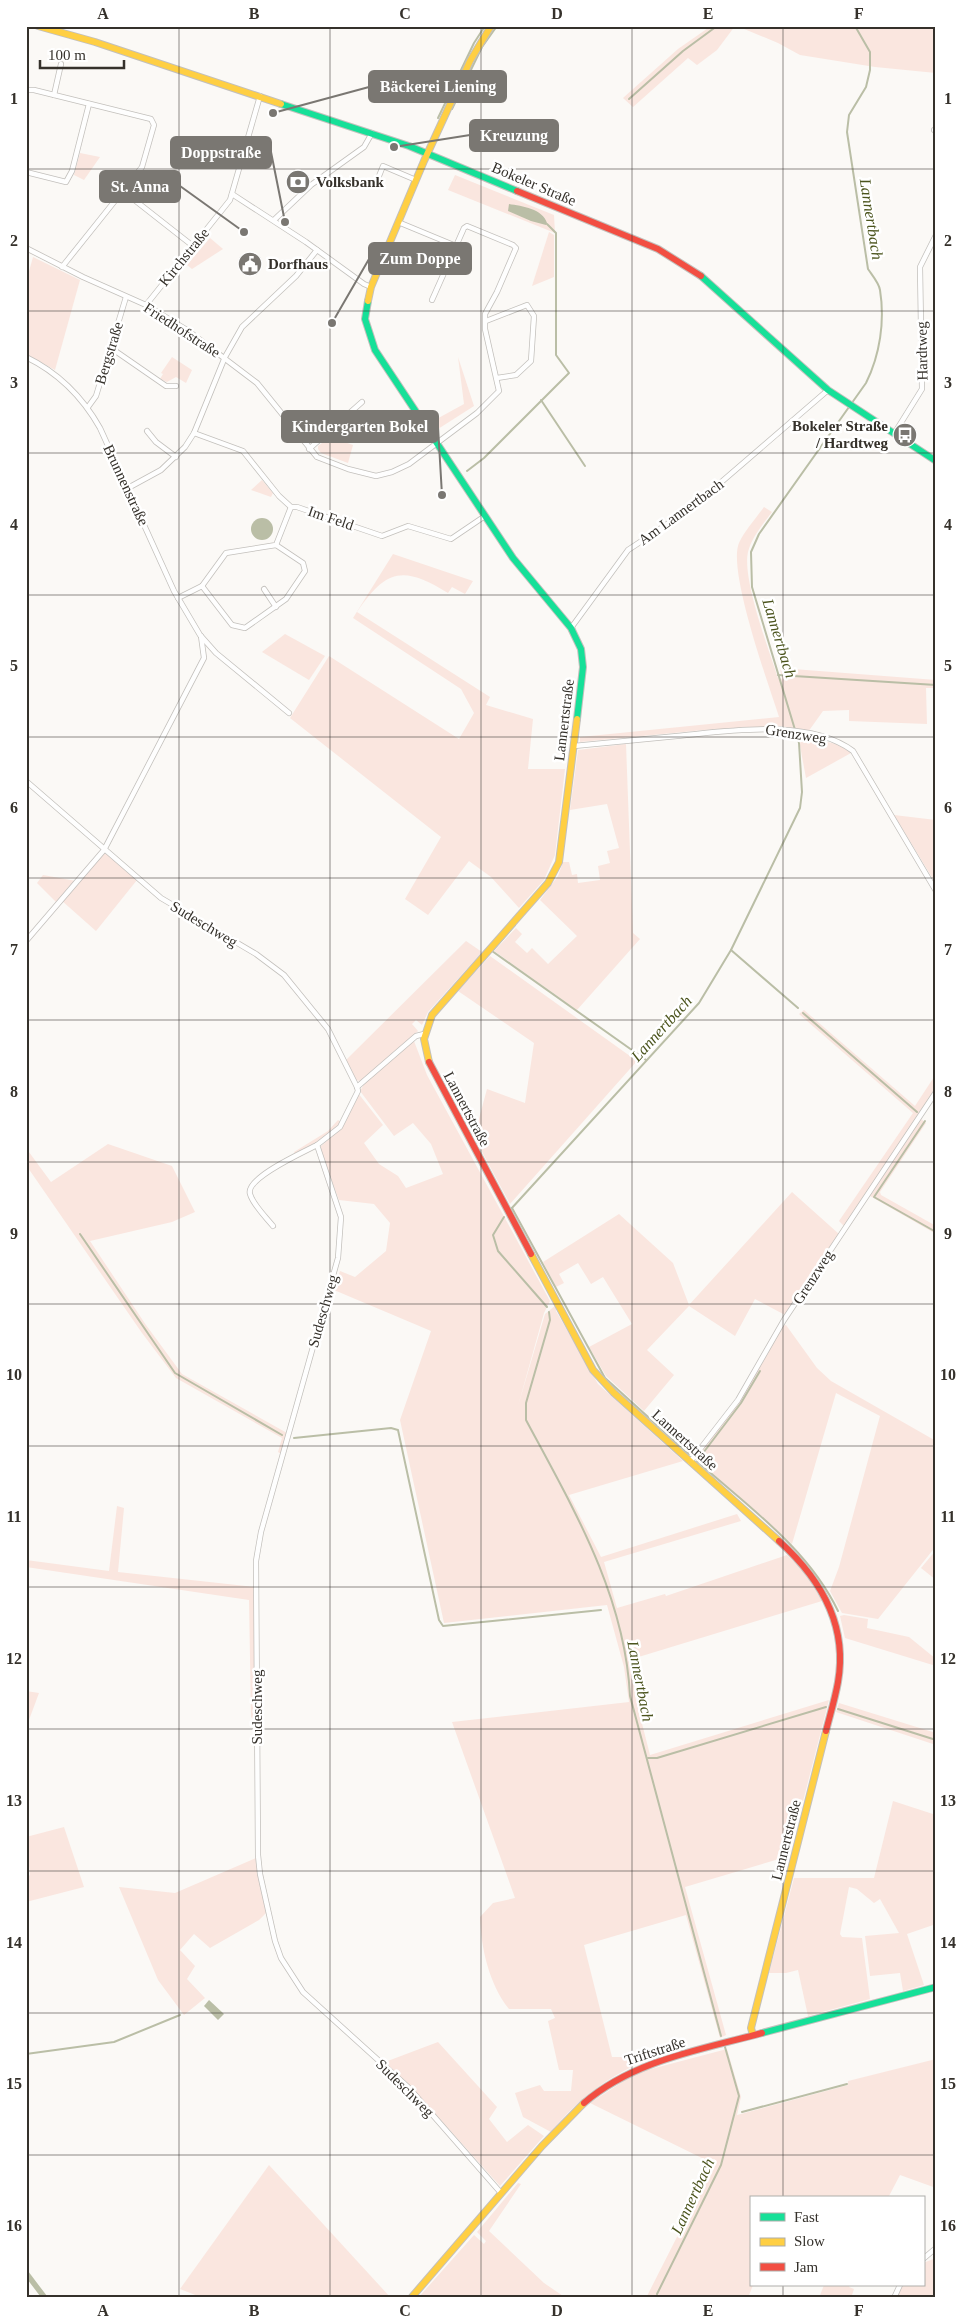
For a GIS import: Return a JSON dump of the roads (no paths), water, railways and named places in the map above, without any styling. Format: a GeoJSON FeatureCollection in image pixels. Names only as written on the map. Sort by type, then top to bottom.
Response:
{"type":"FeatureCollection","features":[{"type":"Feature","properties":{"kind":"street","name":"Bokeler Straße"},"geometry":{"type":"LineString","coordinates":[[38,26],[86,39],[372,133],[658,249],[680,261],[701,276],[828,390],[936,461]]}},
{"type":"Feature","properties":{"kind":"street","name":"Lannertstraße"},"geometry":{"type":"LineString","coordinates":[[491,26],[482,38],[470,61],[427,154],[371,287],[365,314],[368,337],[513,558],[571,628],[581,649],[583,667],[559,862],[548,883],[438,1006],[427,1022],[424,1034],[426,1055],[436,1078],[593,1370],[614,1393],[807,1569],[827,1598],[834,1615],[839,1638],[838,1681],[751,2028],[753,2035]]}},
{"type":"Feature","properties":{"kind":"street"},"geometry":{"type":"LineString","coordinates":[[54,95],[62,64]]}},
{"type":"Feature","properties":{"kind":"street"},"geometry":{"type":"LineString","coordinates":[[26,90],[151,119],[154,125],[142,167],[62,267]]}},
{"type":"Feature","properties":{"kind":"street","name":"Kirchstraße"},"geometry":{"type":"LineString","coordinates":[[146,305],[232,194],[260,96]]}},
{"type":"Feature","properties":{"kind":"street"},"geometry":{"type":"LineString","coordinates":[[26,172],[66,182],[72,171],[89,104]]}},
{"type":"Feature","properties":{"kind":"street"},"geometry":{"type":"LineString","coordinates":[[274,220],[311,185],[364,147],[372,133]]}},
{"type":"Feature","properties":{"kind":"street"},"geometry":{"type":"LineString","coordinates":[[379,176],[383,166],[416,180]]}},
{"type":"Feature","properties":{"kind":"street"},"geometry":{"type":"LineString","coordinates":[[123,192],[193,246]]}},
{"type":"Feature","properties":{"kind":"street"},"geometry":{"type":"LineString","coordinates":[[232,194],[274,220],[364,284],[371,287]]}},
{"type":"Feature","properties":{"kind":"street"},"geometry":{"type":"LineString","coordinates":[[398,222],[456,246]]}},
{"type":"Feature","properties":{"kind":"street"},"geometry":{"type":"LineString","coordinates":[[432,300],[464,228],[471,226],[516,248],[498,292],[485,314],[485,329],[498,378],[516,375],[531,361],[534,316],[527,305],[486,321]]}},
{"type":"Feature","properties":{"kind":"street","name":"Hardtweg"},"geometry":{"type":"LineString","coordinates":[[894,434],[922,389],[920,267],[936,235]]}},
{"type":"Feature","properties":{"kind":"street","name":"Friedhofstraße"},"geometry":{"type":"LineString","coordinates":[[26,248],[62,267],[146,305],[225,357],[257,383],[317,457],[327,462],[376,476],[392,472],[409,464],[477,413],[497,395],[500,387],[498,378]]}},
{"type":"Feature","properties":{"kind":"street"},"geometry":{"type":"LineString","coordinates":[[128,488],[161,470],[176,457],[194,433],[225,357],[242,327],[296,276],[317,250]]}},
{"type":"Feature","properties":{"kind":"street","name":"Bergstraße"},"geometry":{"type":"LineString","coordinates":[[88,407],[96,396],[126,297]]}},
{"type":"Feature","properties":{"kind":"street"},"geometry":{"type":"LineString","coordinates":[[111,348],[166,386],[176,386]]}},
{"type":"Feature","properties":{"kind":"street","name":"Brunnenstraße"},"geometry":{"type":"LineString","coordinates":[[26,356],[65,382],[88,407],[128,488],[178,598],[200,635],[216,653],[289,713]]}},
{"type":"Feature","properties":{"kind":"street","name":"Am Lannertbach"},"geometry":{"type":"LineString","coordinates":[[571,628],[628,550],[696,504],[828,390]]}},
{"type":"Feature","properties":{"kind":"street"},"geometry":{"type":"LineString","coordinates":[[309,449],[362,402]]}},
{"type":"Feature","properties":{"kind":"street"},"geometry":{"type":"LineString","coordinates":[[147,431],[156,442],[176,457]]}},
{"type":"Feature","properties":{"kind":"street","name":"Im Feld"},"geometry":{"type":"LineString","coordinates":[[194,433],[243,451],[279,496],[291,507],[297,507],[382,536],[408,526],[451,539],[485,516]]}},
{"type":"Feature","properties":{"kind":"street"},"geometry":{"type":"LineString","coordinates":[[276,544],[291,507]]}},
{"type":"Feature","properties":{"kind":"street"},"geometry":{"type":"LineString","coordinates":[[178,598],[202,586],[226,553],[276,544],[306,567],[286,599],[245,628],[232,625],[202,586]]}},
{"type":"Feature","properties":{"kind":"street"},"geometry":{"type":"LineString","coordinates":[[264,589],[276,606]]}},
{"type":"Feature","properties":{"kind":"street","name":"Brunnenstraße"},"geometry":{"type":"LineString","coordinates":[[200,635],[204,658]]}},
{"type":"Feature","properties":{"kind":"street"},"geometry":{"type":"LineString","coordinates":[[26,941],[104,850],[204,658],[216,653]]}},
{"type":"Feature","properties":{"kind":"street","name":"Grenzweg"},"geometry":{"type":"LineString","coordinates":[[574,746],[759,728],[791,731],[842,743],[853,751],[936,891]]}},
{"type":"Feature","properties":{"kind":"street","name":"Sudeschweg"},"geometry":{"type":"LineString","coordinates":[[26,781],[161,898],[256,954],[284,975],[328,1029],[357,1087]]}},
{"type":"Feature","properties":{"kind":"street"},"geometry":{"type":"LineString","coordinates":[[273,1226],[250,1195],[249,1188],[252,1183],[279,1165],[317,1145],[340,1127],[358,1090],[357,1087],[416,1036],[424,1034]]}},
{"type":"Feature","properties":{"kind":"street","name":"Grenzweg"},"geometry":{"type":"LineString","coordinates":[[690,1462],[738,1400],[784,1320],[936,1092]]}},
{"type":"Feature","properties":{"kind":"street","name":"Sudeschweg"},"geometry":{"type":"LineString","coordinates":[[317,1145],[342,1217],[342,1229],[338,1258],[261,1532],[256,1561],[260,1874],[275,1941],[281,1958],[303,1992],[409,2088],[501,2194]]}},
{"type":"Feature","properties":{"kind":"street","name":"Triftstraße"},"geometry":{"type":"LineString","coordinates":[[411,2298],[574,2109],[612,2080],[633,2069],[654,2062],[936,1987]]}},
{"type":"Feature","properties":{"kind":"street"},"geometry":{"type":"LineString","coordinates":[[924,2258],[936,2248]]}},
{"type":"Feature","properties":{"kind":"street"},"geometry":{"type":"LineString","coordinates":[[894,2298],[900,2286]]}},
{"type":"Feature","properties":{"kind":"waterway"},"geometry":{"type":"LineString","coordinates":[[438,118],[474,43],[485,26]]}},
{"type":"Feature","properties":{"kind":"waterway"},"geometry":{"type":"LineString","coordinates":[[452,109],[482,47],[497,26]]}},
{"type":"Feature","properties":{"kind":"waterway"},"geometry":{"type":"LineString","coordinates":[[629,99],[683,51],[717,26]]}},
{"type":"Feature","properties":{"kind":"waterway","name":"Lannertbach"},"geometry":{"type":"LineString","coordinates":[[511,1209],[699,1003],[731,950],[800,808],[802,792],[799,743],[752,587],[751,552],[759,534],[866,383],[878,349],[882,314],[880,290],[868,269],[847,132],[849,115],[866,87],[870,70],[870,52],[855,26]]}},
{"type":"Feature","properties":{"kind":"waterway"},"geometry":{"type":"LineString","coordinates":[[467,471],[484,458],[569,373],[556,355],[556,233],[547,224]]}},
{"type":"Feature","properties":{"kind":"waterway"},"geometry":{"type":"LineString","coordinates":[[541,400],[585,466]]}},
{"type":"Feature","properties":{"kind":"waterway"},"geometry":{"type":"LineString","coordinates":[[778,675],[936,685]]}},
{"type":"Feature","properties":{"kind":"waterway"},"geometry":{"type":"LineString","coordinates":[[515,925],[492,951],[646,1060]]}},
{"type":"Feature","properties":{"kind":"waterway"},"geometry":{"type":"LineString","coordinates":[[731,950],[798,1008]]}},
{"type":"Feature","properties":{"kind":"waterway"},"geometry":{"type":"LineString","coordinates":[[803,1013],[917,1112]]}},
{"type":"Feature","properties":{"kind":"waterway"},"geometry":{"type":"LineString","coordinates":[[925,1121],[874,1197],[936,1232]]}},
{"type":"Feature","properties":{"kind":"waterway"},"geometry":{"type":"LineString","coordinates":[[512,1208],[605,1378],[689,1454]]}},
{"type":"Feature","properties":{"kind":"waterway","name":"Lannertbach"},"geometry":{"type":"LineString","coordinates":[[504,1217],[493,1235],[498,1251],[547,1307]]}},
{"type":"Feature","properties":{"kind":"waterway"},"geometry":{"type":"LineString","coordinates":[[80,1234],[175,1373],[282,1435]]}},
{"type":"Feature","properties":{"kind":"waterway","name":"Lannertbach"},"geometry":{"type":"LineString","coordinates":[[549,1312],[550,1320],[526,1403],[526,1420],[578,1519],[607,1587],[626,1659],[630,1696],[721,2036]]}},
{"type":"Feature","properties":{"kind":"waterway"},"geometry":{"type":"LineString","coordinates":[[760,1371],[741,1403],[697,1461],[775,1529],[793,1548],[810,1567],[838,1611]]}},
{"type":"Feature","properties":{"kind":"waterway"},"geometry":{"type":"LineString","coordinates":[[294,1438],[391,1428],[398,1430],[439,1620],[443,1626],[601,1610]]}},
{"type":"Feature","properties":{"kind":"waterway"},"geometry":{"type":"LineString","coordinates":[[648,1758],[657,1758],[826,1707]]}},
{"type":"Feature","properties":{"kind":"waterway"},"geometry":{"type":"LineString","coordinates":[[838,1709],[936,1740]]}},
{"type":"Feature","properties":{"kind":"waterway"},"geometry":{"type":"LineString","coordinates":[[26,2054],[114,2042],[180,2015]]}},
{"type":"Feature","properties":{"kind":"waterway","name":"Lannertbach"},"geometry":{"type":"LineString","coordinates":[[657,2294],[721,2165],[739,2096],[725,2047]]}},
{"type":"Feature","properties":{"kind":"waterway"},"geometry":{"type":"LineString","coordinates":[[742,2112],[847,2084]]}},
{"type":"Feature","properties":{"kind":"waterway"},"geometry":{"type":"LineString","coordinates":[[26,2273],[45,2298]]}},
{"type":"Feature","properties":{"kind":"place","name":"Bäckerei Liening"},"geometry":{"type":"Point","coordinates":[273,113]}},
{"type":"Feature","properties":{"kind":"place","name":"Kreuzung"},"geometry":{"type":"Point","coordinates":[394,147]}},
{"type":"Feature","properties":{"kind":"place","name":"Volksbank"},"geometry":{"type":"Point","coordinates":[298,182]}},
{"type":"Feature","properties":{"kind":"place","name":"Doppstraße"},"geometry":{"type":"Point","coordinates":[285,222]}},
{"type":"Feature","properties":{"kind":"place","name":"St. Anna"},"geometry":{"type":"Point","coordinates":[244,232]}},
{"type":"Feature","properties":{"kind":"place","name":"Dorfhaus"},"geometry":{"type":"Point","coordinates":[250,264]}},
{"type":"Feature","properties":{"kind":"place","name":"Zum Doppe"},"geometry":{"type":"Point","coordinates":[332,323]}},
{"type":"Feature","properties":{"kind":"place","name":"Bokeler Straße / Hardtweg"},"geometry":{"type":"Point","coordinates":[905,435]}},
{"type":"Feature","properties":{"kind":"place","name":"Kindergarten Bokel"},"geometry":{"type":"Point","coordinates":[442,495]}}]}
